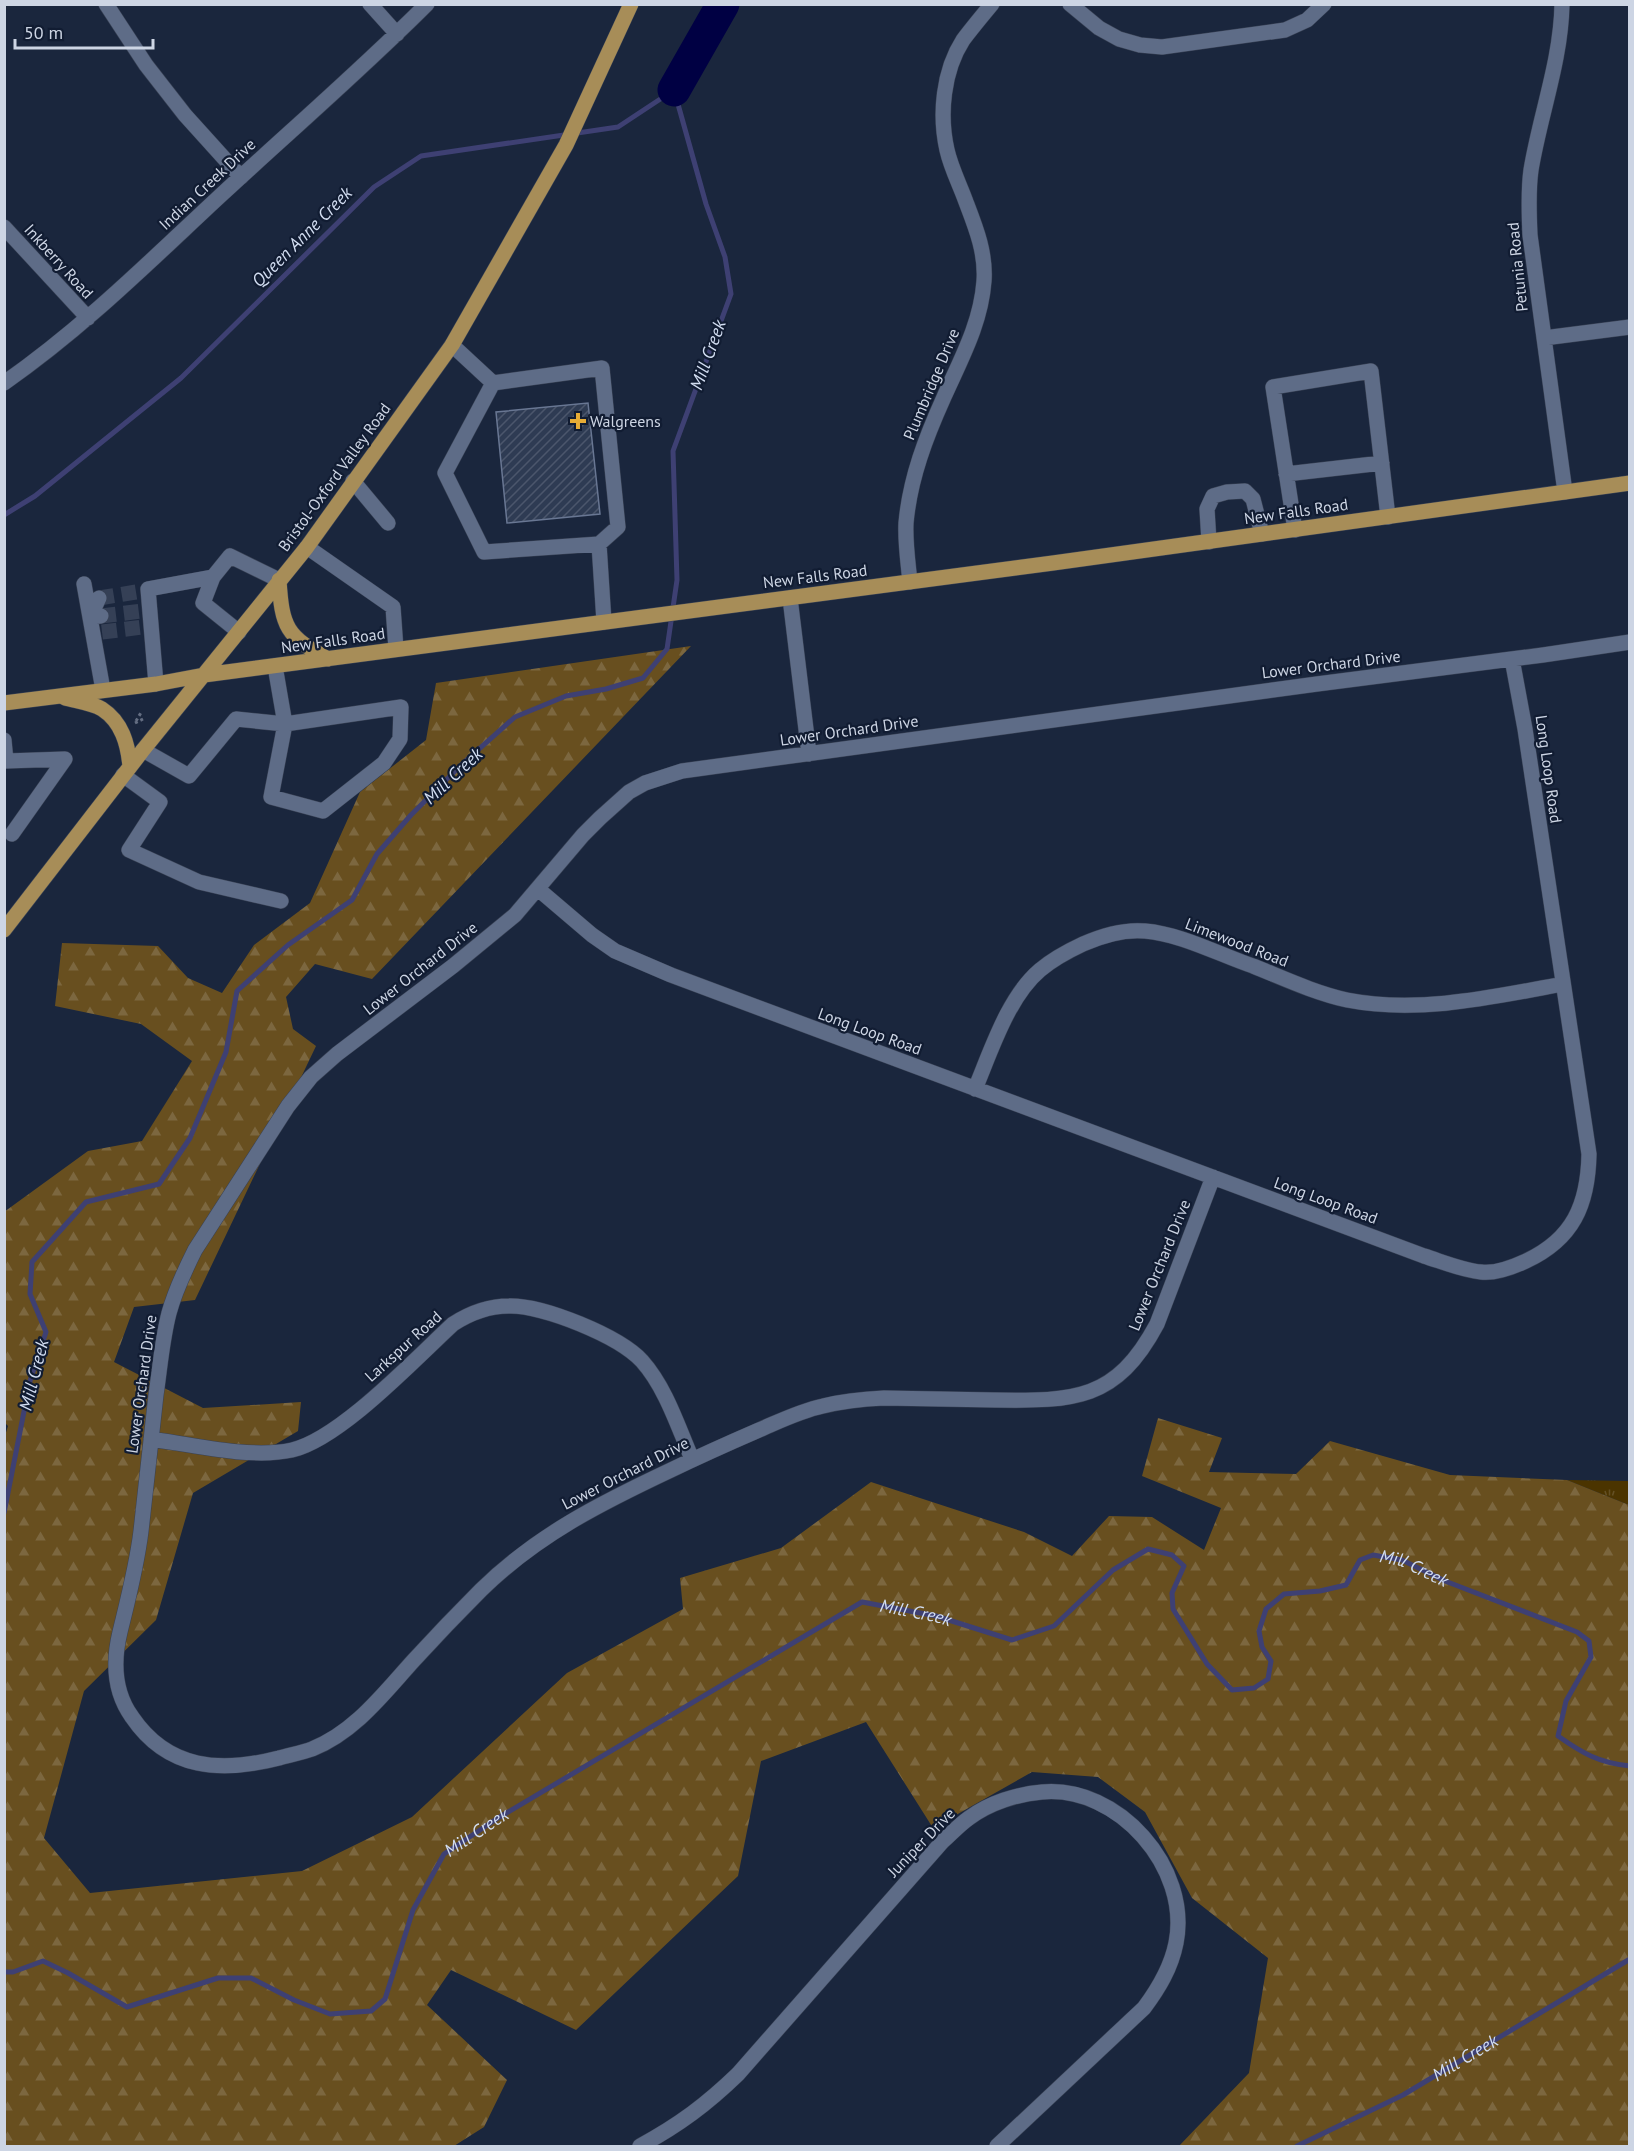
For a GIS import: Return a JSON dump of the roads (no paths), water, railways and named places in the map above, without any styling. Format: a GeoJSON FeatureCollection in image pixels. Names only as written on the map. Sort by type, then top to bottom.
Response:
{"type":"FeatureCollection","features":[{"type":"Feature","properties":{"kind":"main road","name":"Bristol-Oxford Valley Road"},"geometry":{"type":"LineString","coordinates":[[4,930],[142,750],[307,547],[452,345],[543,186],[586,104],[631,4]]}},
{"type":"Feature","properties":{"kind":"main road","name":"New Falls Road"},"geometry":{"type":"LineString","coordinates":[[4,703],[1209,542],[1629,483]]}},
{"type":"Feature","properties":{"kind":"main road"},"geometry":{"type":"LineString","coordinates":[[279,580],[281,612],[290,631],[304,646],[328,658]]}},
{"type":"Feature","properties":{"kind":"main road"},"geometry":{"type":"LineString","coordinates":[[59,696],[100,708],[112,717],[121,729],[128,745],[127,771]]}},
{"type":"Feature","properties":{"kind":"street"},"geometry":{"type":"LineString","coordinates":[[106,4],[146,65],[185,116],[241,177]]}},
{"type":"Feature","properties":{"kind":"street"},"geometry":{"type":"LineString","coordinates":[[370,4],[397,34]]}},
{"type":"Feature","properties":{"kind":"street","name":"Indian Creek Drive"},"geometry":{"type":"LineString","coordinates":[[4,383],[36,361],[88,318],[427,4]]}},
{"type":"Feature","properties":{"kind":"street","name":"Plumbridge Drive"},"geometry":{"type":"LineString","coordinates":[[910,582],[906,525],[909,498],[918,459],[972,339],[984,283],[980,239],[947,153],[943,105],[954,58],[963,41],[992,4]]}},
{"type":"Feature","properties":{"kind":"street"},"geometry":{"type":"LineString","coordinates":[[1070,4],[1099,28],[1119,39],[1140,45],[1162,47],[1285,30],[1307,20],[1324,4]]}},
{"type":"Feature","properties":{"kind":"street","name":"Petunia Road"},"geometry":{"type":"LineString","coordinates":[[1562,4],[1558,43],[1531,171],[1530,235],[1566,492]]}},
{"type":"Feature","properties":{"kind":"street","name":"Inkberry Road"},"geometry":{"type":"LineString","coordinates":[[4,227],[88,318]]}},
{"type":"Feature","properties":{"kind":"street"},"geometry":{"type":"LineString","coordinates":[[1544,338],[1629,327]]}},
{"type":"Feature","properties":{"kind":"street"},"geometry":{"type":"LineString","coordinates":[[452,345],[493,383]]}},
{"type":"Feature","properties":{"kind":"street"},"geometry":{"type":"LineString","coordinates":[[602,368],[618,527],[599,544],[484,552],[445,473],[493,383],[602,368]]}},
{"type":"Feature","properties":{"kind":"street"},"geometry":{"type":"LineString","coordinates":[[1295,530],[1273,387],[1371,371],[1388,517]]}},
{"type":"Feature","properties":{"kind":"street"},"geometry":{"type":"LineString","coordinates":[[1286,474],[1382,463]]}},
{"type":"Feature","properties":{"kind":"street"},"geometry":{"type":"LineString","coordinates":[[354,481],[388,524]]}},
{"type":"Feature","properties":{"kind":"street"},"geometry":{"type":"LineString","coordinates":[[1209,542],[1207,509],[1213,496],[1227,492],[1245,491],[1253,500],[1262,534]]}},
{"type":"Feature","properties":{"kind":"street"},"geometry":{"type":"LineString","coordinates":[[599,544],[604,622]]}},
{"type":"Feature","properties":{"kind":"street"},"geometry":{"type":"LineString","coordinates":[[307,547],[393,607],[396,650]]}},
{"type":"Feature","properties":{"kind":"street"},"geometry":{"type":"LineString","coordinates":[[239,633],[202,603],[213,577],[230,555],[279,580]]}},
{"type":"Feature","properties":{"kind":"street"},"geometry":{"type":"LineString","coordinates":[[144,627],[148,589],[213,577]]}},
{"type":"Feature","properties":{"kind":"street"},"geometry":{"type":"LineString","coordinates":[[84,584],[98,622]]}},
{"type":"Feature","properties":{"kind":"street"},"geometry":{"type":"LineString","coordinates":[[136,592],[146,611],[156,684]]}},
{"type":"Feature","properties":{"kind":"street"},"geometry":{"type":"LineString","coordinates":[[99,598],[98,622],[103,690]]}},
{"type":"Feature","properties":{"kind":"street"},"geometry":{"type":"LineString","coordinates":[[790,598],[809,754]]}},
{"type":"Feature","properties":{"kind":"street","name":"Lower Orchard Drive"},"geometry":{"type":"LineString","coordinates":[[1213,1178],[1150,1338],[1137,1358],[1115,1378],[1100,1387],[1078,1396],[1045,1400],[859,1399],[797,1414],[692,1459],[628,1489],[562,1525],[524,1553],[483,1588],[364,1716],[335,1737],[311,1749],[242,1765],[215,1766],[195,1763],[171,1754],[151,1741],[126,1709],[115,1672],[115,1650],[131,1587],[140,1536],[162,1350],[169,1313],[183,1274],[201,1241],[288,1106],[311,1077],[337,1054],[490,937],[515,915],[600,818],[630,792],[645,783],[682,771],[1629,642]]}},
{"type":"Feature","properties":{"kind":"street","name":"Long Loop Road"},"geometry":{"type":"LineString","coordinates":[[538,889],[592,935],[615,951],[671,975],[1424,1256],[1466,1269],[1490,1272],[1515,1266],[1541,1254],[1556,1243],[1578,1214],[1585,1194],[1589,1170],[1581,1093],[1525,729],[1512,659]]}},
{"type":"Feature","properties":{"kind":"street"},"geometry":{"type":"LineString","coordinates":[[142,750],[189,776],[236,719],[285,724],[401,707],[400,740],[384,763],[323,811],[271,797],[285,724],[275,666]]}},
{"type":"Feature","properties":{"kind":"street"},"geometry":{"type":"LineString","coordinates":[[4,740],[5,761],[65,759],[12,834]]}},
{"type":"Feature","properties":{"kind":"street"},"geometry":{"type":"LineString","coordinates":[[127,771],[160,802],[129,850],[199,882],[281,901]]}},
{"type":"Feature","properties":{"kind":"street","name":"Limewood Road"},"geometry":{"type":"LineString","coordinates":[[975,1089],[1008,1014],[1020,994],[1039,971],[1069,951],[1092,940],[1115,933],[1144,931],[1174,937],[1327,995],[1377,1005],[1429,1004],[1563,984]]}},
{"type":"Feature","properties":{"kind":"street","name":"Larkspur Road"},"geometry":{"type":"LineString","coordinates":[[151,1439],[242,1451],[271,1452],[292,1450],[312,1443],[334,1430],[453,1324],[466,1315],[485,1309],[509,1306],[532,1308],[581,1325],[612,1339],[631,1351],[643,1362],[654,1378],[692,1459]]}},
{"type":"Feature","properties":{"kind":"street","name":"Juniper Drive"},"geometry":{"type":"LineString","coordinates":[[640,2146],[688,2118],[708,2103],[738,2074],[942,1842],[970,1817],[996,1803],[1042,1792],[1081,1796],[1109,1808],[1133,1826],[1147,1841],[1161,1862],[1175,1897],[1176,1942],[1158,1990],[1144,2008],[997,2146]]}},
{"type":"Feature","properties":{"kind":"waterway","name":"Mill Creek"},"geometry":{"type":"LineString","coordinates":[[674,90],[723,4]]}},
{"type":"Feature","properties":{"kind":"waterway","name":"Mill Creek"},"geometry":{"type":"LineString","coordinates":[[4,515],[35,496],[181,378],[374,187],[421,156],[618,127],[674,90],[706,204],[725,257],[731,294],[673,451],[677,580],[667,649],[643,678],[606,689],[566,696],[515,717],[461,765],[411,815],[377,854],[352,900],[288,945],[237,991],[226,1052],[190,1138],[159,1184],[86,1202],[32,1262],[30,1294],[46,1332],[30,1381],[4,1513]]}},
{"type":"Feature","properties":{"kind":"waterway","name":"Mill Creek"},"geometry":{"type":"LineString","coordinates":[[4,1972],[13,1972],[43,1961],[127,2007],[218,1978],[251,1978],[294,2000],[330,2014],[371,2011],[385,1999],[413,1910],[444,1854],[498,1818],[862,1602],[936,1616],[1012,1640],[1054,1626],[1113,1570],[1148,1549],[1172,1555],[1184,1566],[1172,1593],[1173,1609],[1207,1664],[1232,1690],[1254,1688],[1268,1679],[1271,1661],[1262,1647],[1259,1631],[1266,1609],[1284,1594],[1320,1591],[1346,1585],[1360,1560],[1373,1555],[1402,1560],[1445,1581],[1577,1632],[1589,1641],[1591,1657],[1566,1701],[1558,1736],[1591,1756],[1630,1766]]}},
{"type":"Feature","properties":{"kind":"waterway","name":"Mill Creek"},"geometry":{"type":"LineString","coordinates":[[1297,2146],[1403,2095],[1630,1959]]}},
{"type":"Feature","properties":{"kind":"tunnel"},"geometry":{"type":"LineString","coordinates":[[99,598],[136,592]]}},
{"type":"Feature","properties":{"kind":"tunnel"},"geometry":{"type":"LineString","coordinates":[[101,616],[142,611]]}},
{"type":"Feature","properties":{"kind":"tunnel"},"geometry":{"type":"LineString","coordinates":[[102,632],[143,627]]}},
{"type":"Feature","properties":{"kind":"place","name":"Walgreens"},"geometry":{"type":"Point","coordinates":[578,421]}},
{"type":"Feature","properties":{"kind":"water label","name":"Queen Anne Creek"},"geometry":{"type":"Point","coordinates":[302,237]}}]}
